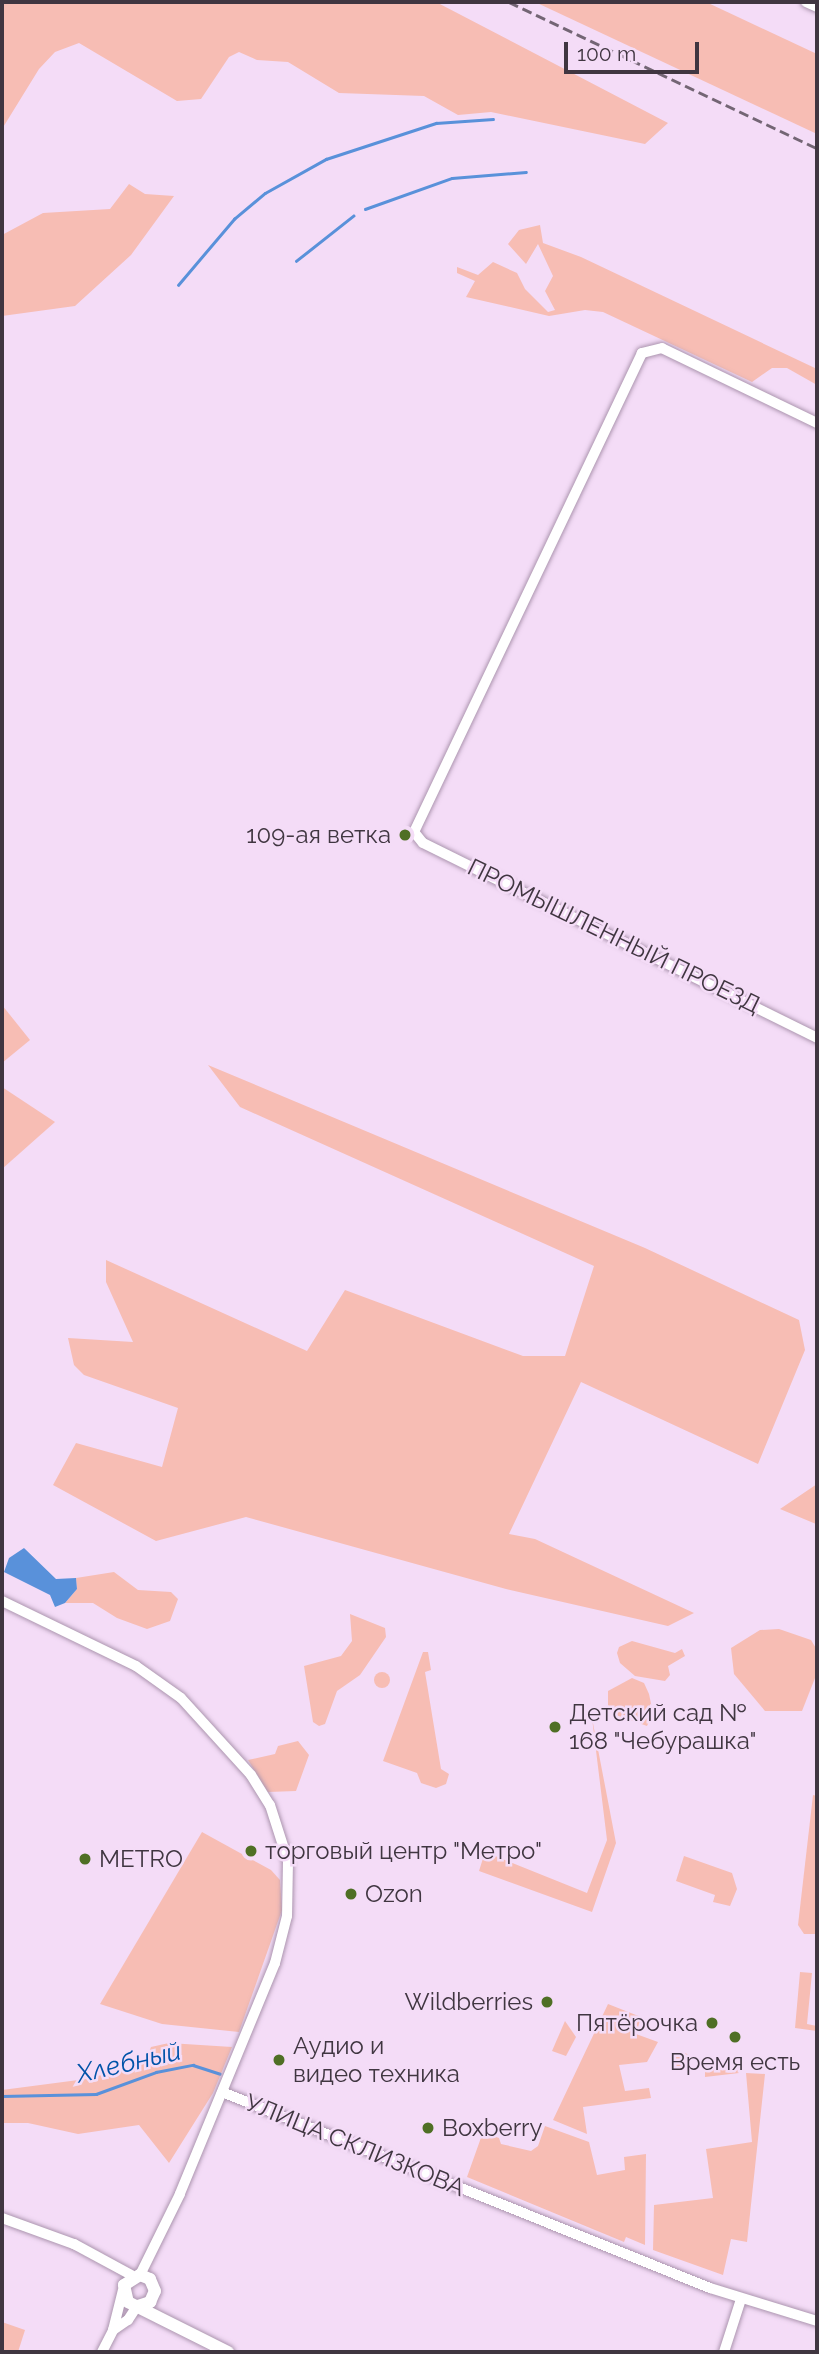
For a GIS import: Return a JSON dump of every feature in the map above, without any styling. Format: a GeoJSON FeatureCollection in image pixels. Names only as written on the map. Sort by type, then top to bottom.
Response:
{"type":"FeatureCollection","features":[{"type":"Feature","properties":{"kind":"main road"},"geometry":{"type":"LineString","coordinates":[[173,2322],[155,2288],[136,2275],[123,2290],[127,2300],[228,2352]]}},
{"type":"Feature","properties":{"kind":"main road"},"geometry":{"type":"LineString","coordinates":[[137,2306],[150,2302],[155,2288]]}},
{"type":"Feature","properties":{"kind":"street"},"geometry":{"type":"LineString","coordinates":[[806,2],[817,7]]}},
{"type":"Feature","properties":{"kind":"street","name":"ПРОМЫШЛЕННЫЙ ПРОЕЗД"},"geometry":{"type":"LineString","coordinates":[[817,423],[662,348],[648,349],[637,358],[414,832],[423,843],[817,1038]]}},
{"type":"Feature","properties":{"kind":"street","name":"УЛИЦА СКЛИЗКОВА"},"geometry":{"type":"LineString","coordinates":[[2,1601],[136,1666],[169,1688],[233,1751],[270,1805],[288,1861],[286,1926],[275,1963],[222,2092],[741,2300],[817,2321]]}},
{"type":"Feature","properties":{"kind":"street"},"geometry":{"type":"LineString","coordinates":[[2,2218],[74,2244],[136,2275],[154,2247],[222,2092]]}},
{"type":"Feature","properties":{"kind":"street"},"geometry":{"type":"LineString","coordinates":[[154,2247],[155,2288]]}},
{"type":"Feature","properties":{"kind":"street"},"geometry":{"type":"LineString","coordinates":[[102,2352],[113,2330],[123,2290]]}},
{"type":"Feature","properties":{"kind":"street"},"geometry":{"type":"LineString","coordinates":[[723,2352],[741,2300]]}},
{"type":"Feature","properties":{"kind":"street"},"geometry":{"type":"LineString","coordinates":[[113,2330],[137,2306]]}},
{"type":"Feature","properties":{"kind":"shaded area"},"geometry":{"type":"Polygon","coordinates":[[[2,2],[436,2],[668,123],[645,144],[491,112],[458,115],[424,96],[339,93],[288,62],[257,60],[239,52],[229,57],[201,99],[177,101],[79,43],[55,52],[39,69],[2,129],[2,2]]]}},
{"type":"Feature","properties":{"kind":"shaded area"},"geometry":{"type":"Polygon","coordinates":[[[535,2],[706,2],[817,54],[817,134],[535,2]]]}},
{"type":"Feature","properties":{"kind":"shaded area"},"geometry":{"type":"Polygon","coordinates":[[[129,184],[145,194],[174,196],[131,255],[75,306],[2,316],[2,235],[43,213],[110,209],[129,184]]]}},
{"type":"Feature","properties":{"kind":"shaded area"},"geometry":{"type":"Polygon","coordinates":[[[540,225],[543,243],[581,257],[817,369],[817,385],[787,368],[772,368],[752,382],[603,312],[585,310],[549,316],[466,297],[475,281],[457,273],[457,267],[478,275],[493,262],[517,273],[525,289],[548,312],[555,310],[545,291],[553,276],[538,244],[526,264],[508,244],[519,230],[540,225]]]}},
{"type":"Feature","properties":{"kind":"shaded area"},"geometry":{"type":"Polygon","coordinates":[[[2,1005],[30,1040],[2,1063],[2,1005]]]}},
{"type":"Feature","properties":{"kind":"shaded area"},"geometry":{"type":"Polygon","coordinates":[[[208,1065],[645,1248],[799,1320],[805,1350],[758,1464],[581,1382],[509,1534],[535,1539],[694,1613],[668,1626],[506,1589],[246,1517],[156,1541],[53,1485],[76,1443],[162,1467],[178,1408],[84,1375],[74,1365],[68,1338],[133,1342],[106,1282],[106,1260],[307,1351],[345,1290],[523,1356],[565,1356],[594,1266],[240,1107],[208,1065]]]}},
{"type":"Feature","properties":{"kind":"shaded area"},"geometry":{"type":"Polygon","coordinates":[[[2,1087],[55,1122],[2,1169],[2,1087]]]}},
{"type":"Feature","properties":{"kind":"shaded area"},"geometry":{"type":"Polygon","coordinates":[[[817,1484],[817,1616],[816,1524],[780,1509],[817,1484]]]}},
{"type":"Feature","properties":{"kind":"shaded area"},"geometry":{"type":"Polygon","coordinates":[[[114,1572],[138,1590],[171,1592],[178,1599],[170,1621],[147,1629],[117,1618],[93,1603],[65,1603],[77,1589],[76,1578],[114,1572]]]}},
{"type":"Feature","properties":{"kind":"shaded area"},"geometry":{"type":"Polygon","coordinates":[[[350,1614],[385,1628],[386,1637],[360,1675],[337,1691],[325,1724],[319,1726],[313,1722],[304,1666],[341,1656],[352,1641],[350,1614]]]}},
{"type":"Feature","properties":{"kind":"shaded area"},"geometry":{"type":"Polygon","coordinates":[[[779,1629],[811,1640],[817,1650],[817,1673],[802,1711],[765,1711],[734,1674],[731,1648],[760,1630],[779,1629]]]}},
{"type":"Feature","properties":{"kind":"shaded area"},"geometry":{"type":"Polygon","coordinates":[[[632,1641],[675,1653],[682,1649],[685,1656],[668,1666],[670,1675],[665,1681],[635,1676],[620,1663],[617,1653],[619,1647],[632,1641]]]}},
{"type":"Feature","properties":{"kind":"shaded area"},"geometry":{"type":"Polygon","coordinates":[[[423,1652],[428,1652],[431,1670],[425,1672],[441,1769],[449,1774],[446,1784],[436,1788],[421,1783],[417,1773],[383,1761],[423,1652]]]}},
{"type":"Feature","properties":{"kind":"shaded area"},"geometry":{"type":"Polygon","coordinates":[[[382,1672],[390,1680],[382,1688],[374,1680],[382,1672]]]}},
{"type":"Feature","properties":{"kind":"shaded area"},"geometry":{"type":"Polygon","coordinates":[[[632,1678],[644,1683],[649,1694],[653,1713],[647,1726],[616,1715],[608,1705],[608,1691],[632,1678]]]}},
{"type":"Feature","properties":{"kind":"shaded area"},"geometry":{"type":"Polygon","coordinates":[[[592,1718],[616,1843],[592,1912],[479,1871],[485,1852],[587,1893],[607,1840],[592,1718]]]}},
{"type":"Feature","properties":{"kind":"shaded area"},"geometry":{"type":"Polygon","coordinates":[[[298,1741],[309,1755],[296,1791],[268,1792],[248,1760],[275,1754],[278,1746],[298,1741]]]}},
{"type":"Feature","properties":{"kind":"shaded area"},"geometry":{"type":"Polygon","coordinates":[[[813,1795],[817,1796],[817,1934],[804,1934],[798,1925],[813,1795]]]}},
{"type":"Feature","properties":{"kind":"shaded area"},"geometry":{"type":"Polygon","coordinates":[[[202,1832],[271,1870],[280,1880],[282,1910],[239,2032],[162,2024],[100,2004],[202,1832]]]}},
{"type":"Feature","properties":{"kind":"shaded area"},"geometry":{"type":"Polygon","coordinates":[[[684,1856],[732,1873],[737,1889],[730,1906],[713,1902],[715,1895],[676,1881],[684,1856]]]}},
{"type":"Feature","properties":{"kind":"shaded area"},"geometry":{"type":"Polygon","coordinates":[[[800,1972],[812,1973],[807,2024],[817,2026],[817,2031],[795,2028],[800,1972]]]}},
{"type":"Feature","properties":{"kind":"shaded area"},"geometry":{"type":"Polygon","coordinates":[[[608,2004],[641,2017],[636,2034],[658,2042],[647,2062],[619,2065],[625,2091],[649,2088],[651,2098],[583,2107],[587,2134],[553,2120],[608,2004]]]}},
{"type":"Feature","properties":{"kind":"shaded area"},"geometry":{"type":"Polygon","coordinates":[[[565,2021],[576,2037],[566,2056],[552,2051],[565,2021]]]}},
{"type":"Feature","properties":{"kind":"shaded area"},"geometry":{"type":"Polygon","coordinates":[[[169,2043],[232,2047],[213,2093],[169,2163],[139,2125],[78,2134],[28,2123],[2,2123],[2,2090],[86,2079],[144,2064],[151,2047],[169,2043]]]}},
{"type":"Feature","properties":{"kind":"shaded area"},"geometry":{"type":"Polygon","coordinates":[[[680,2053],[686,2053],[691,2061],[689,2067],[680,2069],[675,2064],[675,2058],[680,2053]]]}},
{"type":"Feature","properties":{"kind":"shaded area"},"geometry":{"type":"Polygon","coordinates":[[[705,2064],[736,2067],[739,2073],[705,2077],[705,2064]]]}},
{"type":"Feature","properties":{"kind":"shaded area"},"geometry":{"type":"Polygon","coordinates":[[[746,2073],[765,2074],[747,2242],[731,2239],[723,2275],[653,2250],[654,2205],[713,2198],[706,2149],[752,2142],[746,2073]]]}},
{"type":"Feature","properties":{"kind":"shaded area"},"geometry":{"type":"Polygon","coordinates":[[[545,2126],[589,2142],[597,2175],[625,2170],[624,2157],[646,2154],[645,2245],[626,2237],[624,2242],[467,2177],[483,2132],[499,2138],[501,2144],[531,2151],[538,2146],[545,2126]]]}},
{"type":"Feature","properties":{"kind":"shaded area"},"geometry":{"type":"Polygon","coordinates":[[[2,2322],[25,2330],[18,2352],[2,2352],[2,2322]]]}},
{"type":"Feature","properties":{"kind":"water"},"geometry":{"type":"Polygon","coordinates":[[[24,1548],[56,1579],[76,1578],[77,1589],[65,1603],[55,1607],[50,1595],[4,1572],[9,1558],[24,1548]]]}},
{"type":"Feature","properties":{"kind":"waterway"},"geometry":{"type":"LineString","coordinates":[[178,285],[234,219],[265,193],[326,159],[436,123],[493,119]]}},
{"type":"Feature","properties":{"kind":"waterway"},"geometry":{"type":"LineString","coordinates":[[365,209],[452,178],[526,172]]}},
{"type":"Feature","properties":{"kind":"waterway"},"geometry":{"type":"LineString","coordinates":[[296,261],[353,216]]}},
{"type":"Feature","properties":{"kind":"waterway","name":"Хлебный"},"geometry":{"type":"LineString","coordinates":[[2,2096],[96,2094],[156,2072],[193,2065],[220,2074]]}},
{"type":"Feature","properties":{"kind":"railway"},"geometry":{"type":"LineString","coordinates":[[509,2],[817,148]]}},
{"type":"Feature","properties":{"kind":"place","name":"109-ая ветка"},"geometry":{"type":"Point","coordinates":[405,835]}},
{"type":"Feature","properties":{"kind":"place","name":"Детский сад № 168 \"Чебурашка\""},"geometry":{"type":"Point","coordinates":[555,1727]}},
{"type":"Feature","properties":{"kind":"place","name":"торговый центр \"Метро\""},"geometry":{"type":"Point","coordinates":[251,1851]}},
{"type":"Feature","properties":{"kind":"place","name":"METRO"},"geometry":{"type":"Point","coordinates":[85,1859]}},
{"type":"Feature","properties":{"kind":"place","name":"Ozon"},"geometry":{"type":"Point","coordinates":[351,1894]}},
{"type":"Feature","properties":{"kind":"place","name":"Wildberries"},"geometry":{"type":"Point","coordinates":[547,2002]}},
{"type":"Feature","properties":{"kind":"place","name":"Пятёрочка"},"geometry":{"type":"Point","coordinates":[712,2023]}},
{"type":"Feature","properties":{"kind":"place","name":"Время есть"},"geometry":{"type":"Point","coordinates":[735,2037]}},
{"type":"Feature","properties":{"kind":"place","name":"Аудио и видео техника"},"geometry":{"type":"Point","coordinates":[279,2060]}},
{"type":"Feature","properties":{"kind":"place","name":"Boxberry"},"geometry":{"type":"Point","coordinates":[428,2128]}}]}
